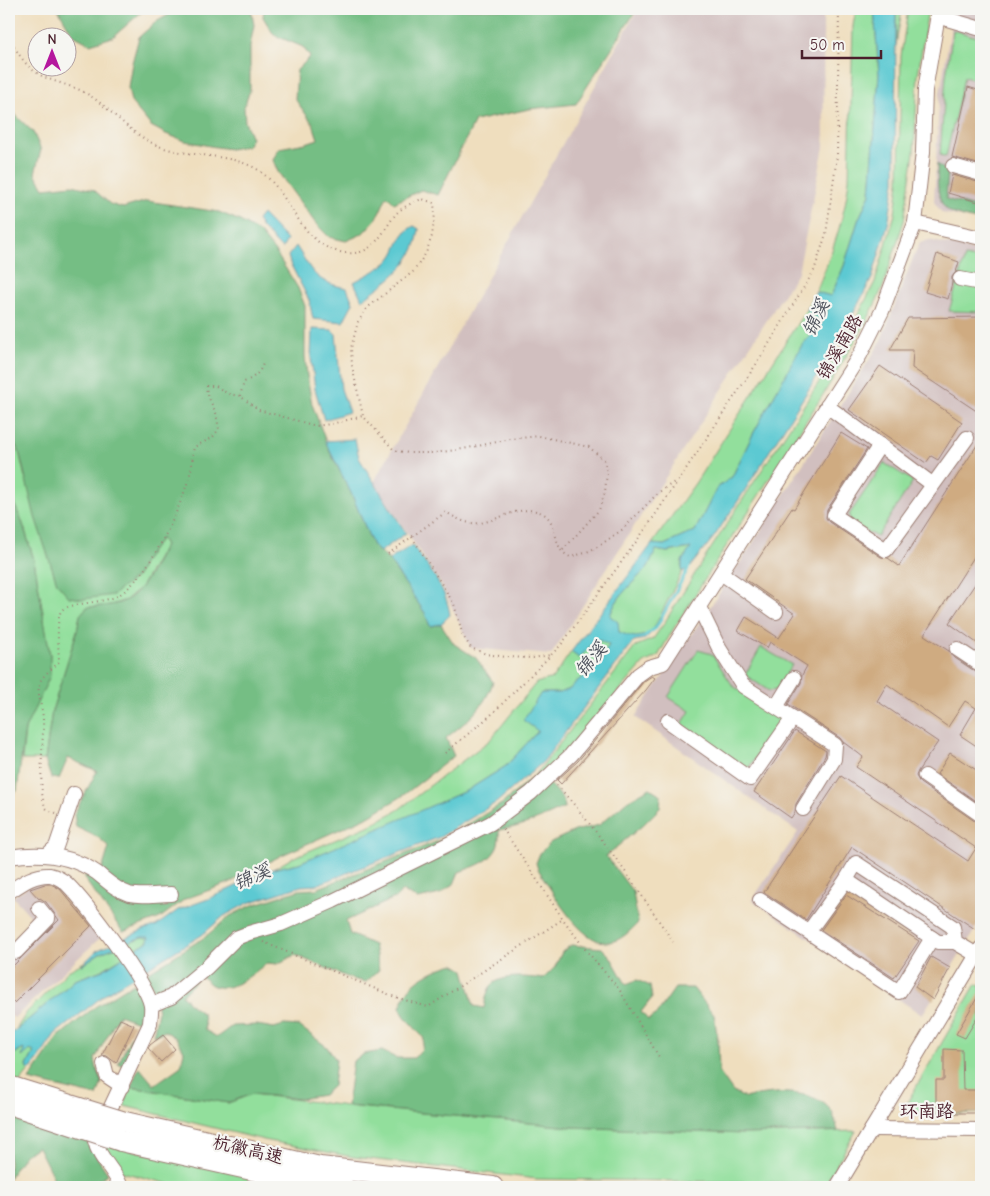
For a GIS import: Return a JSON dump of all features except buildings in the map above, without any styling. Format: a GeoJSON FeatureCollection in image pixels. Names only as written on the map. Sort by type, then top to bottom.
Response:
{"type":"FeatureCollection","features":[{"type":"Feature","properties":{"kind":"highway","name":"杭徽高速"},"geometry":{"type":"LineString","coordinates":[[9,1086],[123,1131],[320,1166],[493,1187]]}},
{"type":"Feature","properties":{"kind":"highway","name":"杭徽高速"},"geometry":{"type":"LineString","coordinates":[[9,1104],[123,1131],[316,1184],[344,1187]]}},
{"type":"Feature","properties":{"kind":"street"},"geometry":{"type":"LineString","coordinates":[[938,12],[981,29]]}},
{"type":"Feature","properties":{"kind":"street","name":"锦溪南路"},"geometry":{"type":"LineString","coordinates":[[549,776],[570,755],[638,675],[649,667],[664,663],[860,355],[882,311],[916,222],[923,152],[925,90],[938,12]]}},
{"type":"Feature","properties":{"kind":"street"},"geometry":{"type":"LineString","coordinates":[[952,166],[981,174]]}},
{"type":"Feature","properties":{"kind":"street"},"geometry":{"type":"LineString","coordinates":[[916,222],[981,238]]}},
{"type":"Feature","properties":{"kind":"street"},"geometry":{"type":"LineString","coordinates":[[960,279],[981,283]]}},
{"type":"Feature","properties":{"kind":"street"},"geometry":{"type":"LineString","coordinates":[[827,406],[932,484]]}},
{"type":"Feature","properties":{"kind":"street"},"geometry":{"type":"LineString","coordinates":[[880,445],[834,515],[840,521],[886,550],[967,438]]}},
{"type":"Feature","properties":{"kind":"street"},"geometry":{"type":"LineString","coordinates":[[721,573],[776,612]]}},
{"type":"Feature","properties":{"kind":"street"},"geometry":{"type":"LineString","coordinates":[[699,607],[719,648],[743,686],[835,745],[834,759],[803,809]]}},
{"type":"Feature","properties":{"kind":"street"},"geometry":{"type":"LineString","coordinates":[[957,649],[981,665]]}},
{"type":"Feature","properties":{"kind":"street"},"geometry":{"type":"LineString","coordinates":[[776,708],[794,678]]}},
{"type":"Feature","properties":{"kind":"street"},"geometry":{"type":"LineString","coordinates":[[668,722],[750,779],[793,718]]}},
{"type":"Feature","properties":{"kind":"street"},"geometry":{"type":"LineString","coordinates":[[151,1005],[171,997],[207,967],[236,938],[281,924],[333,901],[496,819],[531,793],[549,776]]}},
{"type":"Feature","properties":{"kind":"street"},"geometry":{"type":"LineString","coordinates":[[925,776],[981,815]]}},
{"type":"Feature","properties":{"kind":"street"},"geometry":{"type":"LineString","coordinates":[[47,856],[56,846],[74,794]]}},
{"type":"Feature","properties":{"kind":"street"},"geometry":{"type":"LineString","coordinates":[[9,857],[28,854],[73,861],[85,865],[114,887],[127,894],[139,896],[171,894]]}},
{"type":"Feature","properties":{"kind":"street"},"geometry":{"type":"LineString","coordinates":[[810,931],[856,863],[953,927],[955,942]]}},
{"type":"Feature","properties":{"kind":"street"},"geometry":{"type":"LineString","coordinates":[[9,892],[37,876],[51,875],[65,882],[108,935],[140,980],[151,1005],[150,1024],[95,1141],[98,1152],[114,1173],[121,1187]]}},
{"type":"Feature","properties":{"kind":"street"},"geometry":{"type":"LineString","coordinates":[[837,1187],[979,952],[955,942],[938,942],[846,880]]}},
{"type":"Feature","properties":{"kind":"street"},"geometry":{"type":"LineString","coordinates":[[760,900],[810,931],[900,992],[932,938]]}},
{"type":"Feature","properties":{"kind":"street"},"geometry":{"type":"LineString","coordinates":[[11,952],[48,919],[39,908]]}},
{"type":"Feature","properties":{"kind":"street"},"geometry":{"type":"LineString","coordinates":[[104,1064],[107,1076],[122,1086]]}},
{"type":"Feature","properties":{"kind":"street","name":"环南路"},"geometry":{"type":"LineString","coordinates":[[872,1130],[981,1130]]}},
{"type":"Feature","properties":{"kind":"path"},"geometry":{"type":"LineString","coordinates":[[444,753],[491,715],[561,645],[649,524],[757,363],[814,271],[826,234],[837,156],[839,9]]}},
{"type":"Feature","properties":{"kind":"path"},"geometry":{"type":"LineString","coordinates":[[9,38],[22,61],[38,74],[88,94],[152,143],[179,152],[240,161],[256,169],[277,186],[309,234],[328,248],[347,253],[362,251],[378,242],[397,212],[422,199],[434,203],[435,214],[432,236],[426,253],[414,271],[367,308],[358,322],[351,348],[352,366],[363,416],[394,450],[408,453],[434,453],[511,439],[539,436],[589,447],[604,460],[607,472],[605,492],[599,510],[562,551]]}},
{"type":"Feature","properties":{"kind":"path"},"geometry":{"type":"LineString","coordinates":[[240,396],[244,382],[261,371],[264,362]]}},
{"type":"Feature","properties":{"kind":"path"},"geometry":{"type":"LineString","coordinates":[[66,816],[51,812],[46,807],[42,780],[43,719],[39,685],[43,678],[59,662],[58,617],[62,610],[68,607],[118,596],[141,576],[158,549],[179,504],[191,469],[194,447],[212,438],[219,429],[206,386],[216,386],[228,394],[240,396],[258,410],[316,426],[363,416]]}},
{"type":"Feature","properties":{"kind":"path"},"geometry":{"type":"LineString","coordinates":[[388,554],[446,512],[471,523],[486,522],[507,514],[531,511],[542,514],[550,522],[562,551],[570,557],[585,553],[599,546],[623,529],[659,492],[678,480]]}},
{"type":"Feature","properties":{"kind":"path"},"geometry":{"type":"LineString","coordinates":[[412,537],[454,604],[464,636],[471,648],[486,654],[506,657],[533,658],[551,655]]}},
{"type":"Feature","properties":{"kind":"path"},"geometry":{"type":"LineString","coordinates":[[549,776],[580,810],[622,866],[673,942]]}},
{"type":"Feature","properties":{"kind":"path"},"geometry":{"type":"LineString","coordinates":[[496,819],[563,919],[585,949],[619,989],[659,1057]]}},
{"type":"Feature","properties":{"kind":"path"},"geometry":{"type":"LineString","coordinates":[[249,933],[257,940],[395,997],[428,1007],[563,919]]}},
{"type":"Feature","properties":{"kind":"shaded area"},"geometry":{"type":"Polygon","coordinates":[[[638,9],[785,9],[823,12],[824,147],[798,272],[551,655],[471,648],[441,584],[374,482],[638,9]]]}},
{"type":"Feature","properties":{"kind":"shaded area"},"geometry":{"type":"Polygon","coordinates":[[[954,9],[981,9],[981,221],[942,213],[934,202],[939,99],[954,9]]]}},
{"type":"Feature","properties":{"kind":"shaded area"},"geometry":{"type":"Polygon","coordinates":[[[929,240],[981,252],[981,920],[922,1015],[752,900],[798,832],[635,717],[742,560],[880,343],[915,253],[920,243],[929,240]]]}},
{"type":"Feature","properties":{"kind":"shaded area"},"geometry":{"type":"Polygon","coordinates":[[[43,882],[57,886],[101,937],[14,1018],[9,1014],[9,949],[36,922],[13,897],[28,887],[43,882]]]}},
{"type":"Feature","properties":{"kind":"green space"},"geometry":{"type":"Polygon","coordinates":[[[58,9],[145,9],[113,37],[90,44],[78,38],[78,28],[69,28],[58,9]]]}},
{"type":"Feature","properties":{"kind":"green space"},"geometry":{"type":"Polygon","coordinates":[[[179,9],[251,9],[254,25],[250,46],[250,90],[244,107],[245,122],[252,138],[247,146],[230,149],[185,141],[166,134],[151,126],[131,102],[128,87],[139,37],[156,22],[179,9]]]}},
{"type":"Feature","properties":{"kind":"green space"},"geometry":{"type":"Polygon","coordinates":[[[264,9],[637,9],[576,104],[529,109],[475,121],[438,195],[421,190],[394,203],[387,196],[377,218],[362,234],[346,241],[329,237],[316,224],[278,172],[273,160],[279,148],[318,139],[313,124],[295,99],[297,70],[310,57],[303,47],[274,35],[263,17],[264,9]]]}},
{"type":"Feature","properties":{"kind":"green space"},"geometry":{"type":"Polygon","coordinates":[[[856,9],[874,9],[879,74],[870,194],[858,221],[844,266],[831,296],[816,292],[837,237],[847,194],[853,26],[856,9]]]}},
{"type":"Feature","properties":{"kind":"green space"},"geometry":{"type":"Polygon","coordinates":[[[896,9],[902,9],[896,45],[896,9]]]}},
{"type":"Feature","properties":{"kind":"green space"},"geometry":{"type":"Polygon","coordinates":[[[908,9],[928,9],[918,75],[914,152],[904,221],[883,287],[867,321],[826,390],[658,656],[644,663],[543,778],[537,773],[636,646],[653,639],[663,625],[841,348],[875,282],[895,214],[899,182],[901,56],[908,9]]]}},
{"type":"Feature","properties":{"kind":"green space"},"geometry":{"type":"Polygon","coordinates":[[[953,30],[981,38],[981,81],[964,77],[946,157],[940,155],[946,76],[953,30]]]}},
{"type":"Feature","properties":{"kind":"green space"},"geometry":{"type":"Polygon","coordinates":[[[9,109],[33,132],[41,150],[35,173],[44,188],[72,185],[94,190],[110,204],[123,208],[147,201],[219,212],[240,221],[260,233],[276,253],[298,288],[305,306],[305,357],[312,404],[329,450],[352,495],[373,546],[389,560],[425,613],[430,626],[441,624],[454,644],[476,658],[493,682],[480,707],[468,720],[446,738],[454,756],[401,797],[365,818],[282,855],[229,883],[185,899],[160,918],[123,932],[83,877],[103,867],[109,847],[99,838],[76,827],[74,814],[97,771],[68,758],[59,779],[51,778],[45,760],[52,711],[77,631],[80,615],[87,607],[117,603],[133,595],[144,583],[165,545],[161,538],[145,560],[137,576],[113,595],[83,599],[69,597],[57,583],[35,517],[19,451],[9,434],[9,109]]]}},
{"type":"Feature","properties":{"kind":"green space"},"geometry":{"type":"Polygon","coordinates":[[[937,164],[948,172],[946,199],[981,209],[981,221],[956,215],[948,211],[943,205],[938,190],[937,164]]]}},
{"type":"Feature","properties":{"kind":"green space"},"geometry":{"type":"Polygon","coordinates":[[[965,257],[981,260],[981,312],[949,311],[965,257]]]}},
{"type":"Feature","properties":{"kind":"green space"},"geometry":{"type":"Polygon","coordinates":[[[812,298],[829,309],[826,316],[808,305],[812,298]]]}},
{"type":"Feature","properties":{"kind":"green space"},"geometry":{"type":"Polygon","coordinates":[[[806,310],[823,322],[802,345],[753,434],[732,477],[717,488],[695,531],[664,545],[652,544],[696,482],[806,310]]]}},
{"type":"Feature","properties":{"kind":"green space"},"geometry":{"type":"Polygon","coordinates":[[[9,434],[19,451],[25,478],[137,576],[145,560],[161,538],[165,545],[141,587],[126,600],[80,615],[77,631],[52,711],[45,760],[22,760],[25,729],[35,705],[50,655],[34,560],[23,524],[9,492],[9,434]]]}},
{"type":"Feature","properties":{"kind":"green space"},"geometry":{"type":"Polygon","coordinates":[[[884,463],[913,481],[877,537],[850,523],[849,515],[884,463]]]}},
{"type":"Feature","properties":{"kind":"green space"},"geometry":{"type":"Polygon","coordinates":[[[9,492],[23,524],[34,560],[50,655],[50,676],[25,729],[17,791],[9,798],[9,492]]]}},
{"type":"Feature","properties":{"kind":"green space"},"geometry":{"type":"Polygon","coordinates":[[[692,548],[682,561],[682,572],[652,632],[633,638],[619,632],[610,616],[612,609],[626,590],[647,568],[656,550],[667,552],[692,548]]]}},
{"type":"Feature","properties":{"kind":"green space"},"geometry":{"type":"Polygon","coordinates":[[[597,639],[609,645],[598,667],[576,682],[570,689],[560,693],[541,693],[538,731],[506,766],[468,790],[380,829],[299,863],[273,869],[292,858],[368,826],[398,810],[490,740],[536,683],[553,678],[571,652],[579,658],[597,639]]]}},
{"type":"Feature","properties":{"kind":"green space"},"geometry":{"type":"Polygon","coordinates":[[[761,647],[792,665],[776,690],[769,691],[745,675],[761,647]]]}},
{"type":"Feature","properties":{"kind":"green space"},"geometry":{"type":"Polygon","coordinates":[[[698,650],[712,654],[733,686],[782,718],[747,770],[682,724],[690,711],[668,697],[698,650]]]}},
{"type":"Feature","properties":{"kind":"green space"},"geometry":{"type":"Polygon","coordinates":[[[537,773],[558,792],[565,807],[525,824],[499,830],[497,848],[493,854],[482,863],[459,872],[454,884],[440,894],[418,899],[402,891],[397,897],[346,921],[350,934],[374,945],[379,970],[366,982],[352,979],[295,955],[277,964],[267,963],[249,977],[228,987],[212,985],[201,976],[182,995],[203,1014],[205,1030],[217,1037],[232,1026],[257,1025],[274,1028],[284,1025],[299,1026],[327,1047],[336,1060],[333,1086],[323,1095],[300,1099],[252,1094],[228,1103],[131,1087],[139,1067],[154,1085],[181,1066],[184,1051],[177,1039],[165,1031],[153,1036],[158,1011],[153,988],[144,975],[205,937],[230,916],[250,906],[299,890],[316,889],[446,838],[503,803],[537,773]]]}},
{"type":"Feature","properties":{"kind":"green space"},"geometry":{"type":"Polygon","coordinates":[[[650,788],[661,795],[660,808],[606,856],[633,892],[638,923],[617,940],[609,942],[598,941],[578,926],[568,914],[536,863],[540,853],[551,842],[575,831],[599,825],[627,801],[650,788]]]}},
{"type":"Feature","properties":{"kind":"green space"},"geometry":{"type":"Polygon","coordinates":[[[150,936],[148,941],[102,970],[75,980],[15,1031],[27,1012],[68,971],[100,953],[142,937],[150,936]]]}},
{"type":"Feature","properties":{"kind":"green space"},"geometry":{"type":"Polygon","coordinates":[[[571,945],[602,948],[610,956],[626,984],[637,980],[650,986],[652,998],[641,1012],[648,1020],[656,1015],[675,988],[693,988],[714,1015],[718,1041],[719,1072],[733,1092],[745,1098],[778,1093],[802,1094],[812,1097],[830,1109],[838,1131],[744,1134],[572,1127],[347,1106],[353,1061],[364,1054],[382,1051],[396,1058],[414,1058],[422,1049],[424,1039],[400,1007],[409,989],[418,980],[436,970],[454,964],[464,970],[474,1006],[484,1008],[488,991],[493,984],[499,980],[514,977],[543,979],[555,967],[562,952],[571,945]]]}},
{"type":"Feature","properties":{"kind":"green space"},"geometry":{"type":"Polygon","coordinates":[[[134,983],[145,1005],[145,1022],[125,1066],[118,1064],[138,1022],[119,1015],[95,1059],[102,1082],[97,1096],[29,1080],[58,1037],[95,1007],[134,983]]]}},
{"type":"Feature","properties":{"kind":"green space"},"geometry":{"type":"Polygon","coordinates":[[[976,984],[981,985],[981,1113],[916,1115],[907,1112],[908,1101],[976,984]]]}},
{"type":"Feature","properties":{"kind":"green space"},"geometry":{"type":"Polygon","coordinates":[[[26,1048],[34,1052],[27,1066],[29,1071],[9,1096],[9,1056],[26,1048]]]}},
{"type":"Feature","properties":{"kind":"green space"},"geometry":{"type":"Polygon","coordinates":[[[131,1087],[228,1103],[252,1094],[347,1106],[572,1127],[744,1134],[856,1131],[826,1183],[537,1179],[353,1157],[264,1140],[124,1106],[131,1087]]]}},
{"type":"Feature","properties":{"kind":"green space"},"geometry":{"type":"Polygon","coordinates":[[[9,1116],[85,1139],[108,1174],[87,1187],[58,1187],[38,1147],[25,1154],[9,1178],[9,1116]]]}},
{"type":"Feature","properties":{"kind":"green space"},"geometry":{"type":"Polygon","coordinates":[[[102,1144],[304,1187],[181,1187],[122,1172],[107,1156],[102,1144]]]}},
{"type":"Feature","properties":{"kind":"water"},"geometry":{"type":"Polygon","coordinates":[[[874,9],[896,9],[895,182],[888,224],[872,278],[836,346],[714,537],[689,568],[682,572],[682,561],[691,548],[667,552],[656,550],[647,568],[616,602],[610,616],[618,622],[619,632],[636,637],[652,632],[645,639],[634,641],[543,762],[497,802],[440,837],[316,885],[301,886],[248,903],[224,916],[202,935],[108,992],[55,1034],[29,1071],[27,1066],[34,1052],[30,1050],[22,1057],[24,1049],[9,1056],[9,1033],[15,1031],[75,980],[103,970],[148,941],[149,937],[142,937],[100,953],[81,966],[96,951],[156,926],[178,910],[208,899],[273,869],[299,863],[468,790],[506,766],[538,731],[523,720],[541,693],[560,693],[570,689],[576,682],[598,667],[609,645],[597,639],[579,658],[571,652],[652,544],[664,545],[695,531],[717,488],[732,477],[753,434],[802,345],[823,322],[806,310],[808,305],[826,316],[828,309],[812,298],[816,292],[831,296],[844,266],[858,221],[870,194],[879,74],[874,9]]]}},
{"type":"Feature","properties":{"kind":"water"},"geometry":{"type":"Polygon","coordinates":[[[262,214],[287,240],[282,249],[257,220],[262,214]]]}},
{"type":"Feature","properties":{"kind":"water"},"geometry":{"type":"Polygon","coordinates":[[[414,226],[419,229],[416,242],[406,262],[390,278],[362,300],[354,282],[386,263],[394,253],[404,234],[414,226]]]}},
{"type":"Feature","properties":{"kind":"water"},"geometry":{"type":"Polygon","coordinates":[[[296,246],[311,269],[321,279],[336,286],[347,288],[353,303],[343,322],[313,319],[309,300],[288,256],[296,246]]]}},
{"type":"Feature","properties":{"kind":"water"},"geometry":{"type":"Polygon","coordinates":[[[312,329],[332,330],[336,334],[341,389],[349,412],[324,420],[315,389],[311,358],[312,329]]]}},
{"type":"Feature","properties":{"kind":"water"},"geometry":{"type":"Polygon","coordinates":[[[355,439],[359,458],[406,533],[380,552],[373,546],[352,495],[325,441],[355,439]]]}},
{"type":"Feature","properties":{"kind":"water"},"geometry":{"type":"Polygon","coordinates":[[[412,545],[436,578],[445,595],[450,615],[441,624],[430,626],[425,613],[389,560],[412,545]]]}},
{"type":"Feature","properties":{"kind":"waterway","name":"锦溪"},"geometry":{"type":"LineString","coordinates":[[646,635],[656,628],[689,567]]}}]}
